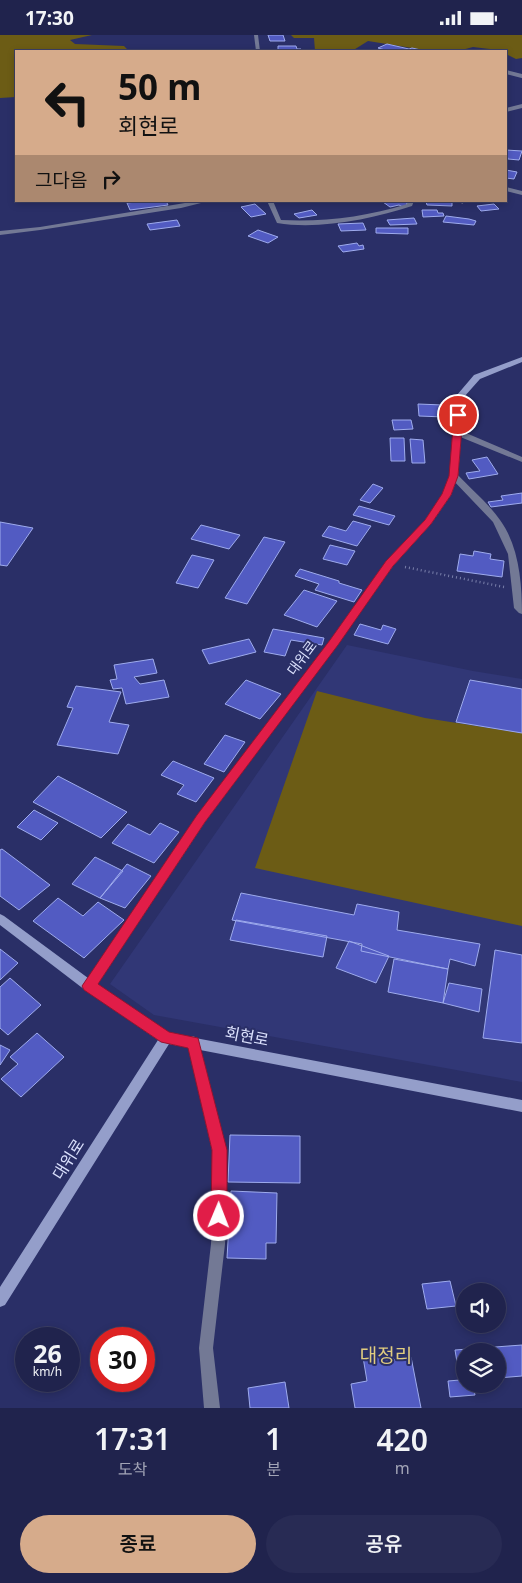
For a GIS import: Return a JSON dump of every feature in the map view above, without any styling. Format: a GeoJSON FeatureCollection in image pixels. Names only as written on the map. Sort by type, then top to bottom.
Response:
{"type":"FeatureCollection","features":[{"type":"Feature","properties":{"kind":"street"},"geometry":{"type":"LineString","coordinates":[[256,35],[258,50]]}},
{"type":"Feature","properties":{"kind":"street"},"geometry":{"type":"LineString","coordinates":[[507,110],[522,106]]}},
{"type":"Feature","properties":{"kind":"street"},"geometry":{"type":"LineString","coordinates":[[507,189],[522,193]]}},
{"type":"Feature","properties":{"kind":"street"},"geometry":{"type":"LineString","coordinates":[[0,233],[48,229],[88,220],[182,207],[202,202]]}},
{"type":"Feature","properties":{"kind":"street"},"geometry":{"type":"LineString","coordinates":[[270,202],[279,222],[294,223],[343,219],[394,211],[410,205],[412,202]]}},
{"type":"Feature","properties":{"kind":"street","name":"대위로"},"geometry":{"type":"LineString","coordinates":[[89,986],[201,819],[334,643],[390,563],[428,522],[447,495],[454,476],[460,397],[477,377],[522,359]]}},
{"type":"Feature","properties":{"kind":"street"},"geometry":{"type":"LineString","coordinates":[[456,432],[522,460]]}},
{"type":"Feature","properties":{"kind":"street"},"geometry":{"type":"LineString","coordinates":[[454,476],[497,521],[512,554],[519,608],[522,611]]}},
{"type":"Feature","properties":{"kind":"street","name":"회현로"},"geometry":{"type":"LineString","coordinates":[[0,919],[89,986],[166,1038],[522,1106]]}},
{"type":"Feature","properties":{"kind":"street","name":"대위로"},"geometry":{"type":"LineString","coordinates":[[0,1300],[166,1038]]}},
{"type":"Feature","properties":{"kind":"street"},"geometry":{"type":"LineString","coordinates":[[193,1042],[219,1150],[220,1202],[218,1244],[206,1348],[212,1408]]}},
{"type":"Feature","properties":{"kind":"lane"},"geometry":{"type":"LineString","coordinates":[[507,72],[522,76]]}},
{"type":"Feature","properties":{"kind":"path"},"geometry":{"type":"LineString","coordinates":[[390,563],[517,589]]}},
{"type":"Feature","properties":{"kind":"shaded area"},"geometry":{"type":"Polygon","coordinates":[[[0,35],[92,35],[70,40],[75,44],[124,46],[127,49],[15,50],[15,97],[0,98],[0,35]]]}},
{"type":"Feature","properties":{"kind":"shaded area"},"geometry":{"type":"Polygon","coordinates":[[[291,35],[522,35],[522,58],[516,59],[507,54],[507,50],[473,47],[462,50],[425,50],[368,41],[354,50],[315,50],[314,38],[294,38],[291,35]]]}},
{"type":"Feature","properties":{"kind":"shaded area"},"geometry":{"type":"Polygon","coordinates":[[[347,645],[522,679],[522,1082],[154,1015],[110,984],[347,645]]]}},
{"type":"Feature","properties":{"kind":"shaded area"},"geometry":{"type":"Polygon","coordinates":[[[317,691],[425,718],[522,733],[522,926],[255,868],[317,691]]]}},
{"type":"Feature","properties":{"kind":"building"},"geometry":{"type":"Polygon","coordinates":[[[268,35],[283,35],[285,41],[270,41],[268,35]]]}},
{"type":"Feature","properties":{"kind":"building"},"geometry":{"type":"Polygon","coordinates":[[[387,44],[421,50],[385,50],[378,48],[387,44]]]}},
{"type":"Feature","properties":{"kind":"building"},"geometry":{"type":"Polygon","coordinates":[[[278,46],[296,46],[297,49],[301,49],[301,50],[278,50],[278,46]]]}},
{"type":"Feature","properties":{"kind":"building"},"geometry":{"type":"Polygon","coordinates":[[[507,150],[522,151],[519,160],[508,159],[507,150]]]}},
{"type":"Feature","properties":{"kind":"building"},"geometry":{"type":"Polygon","coordinates":[[[507,170],[517,172],[514,179],[507,178],[507,170]]]}},
{"type":"Feature","properties":{"kind":"building"},"geometry":{"type":"Polygon","coordinates":[[[166,202],[168,205],[130,210],[127,203],[166,202]]]}},
{"type":"Feature","properties":{"kind":"building"},"geometry":{"type":"Polygon","coordinates":[[[383,202],[410,203],[406,204],[408,206],[403,207],[399,205],[390,207],[383,202]]]}},
{"type":"Feature","properties":{"kind":"building"},"geometry":{"type":"Polygon","coordinates":[[[426,202],[452,202],[452,206],[427,205],[426,202]]]}},
{"type":"Feature","properties":{"kind":"building"},"geometry":{"type":"Polygon","coordinates":[[[255,204],[266,214],[251,217],[241,207],[255,204]]]}},
{"type":"Feature","properties":{"kind":"building"},"geometry":{"type":"Polygon","coordinates":[[[494,204],[499,209],[481,211],[477,206],[494,204]]]}},
{"type":"Feature","properties":{"kind":"building"},"geometry":{"type":"Polygon","coordinates":[[[312,210],[317,215],[299,218],[294,214],[312,210]]]}},
{"type":"Feature","properties":{"kind":"building"},"geometry":{"type":"Polygon","coordinates":[[[422,210],[437,210],[438,213],[443,213],[444,216],[423,217],[422,210]]]}},
{"type":"Feature","properties":{"kind":"building"},"geometry":{"type":"Polygon","coordinates":[[[446,216],[476,221],[474,225],[443,222],[446,216]]]}},
{"type":"Feature","properties":{"kind":"building"},"geometry":{"type":"Polygon","coordinates":[[[414,218],[417,224],[390,225],[387,220],[414,218]]]}},
{"type":"Feature","properties":{"kind":"building"},"geometry":{"type":"Polygon","coordinates":[[[177,220],[180,226],[150,230],[147,224],[177,220]]]}},
{"type":"Feature","properties":{"kind":"building"},"geometry":{"type":"Polygon","coordinates":[[[363,223],[366,230],[341,231],[338,224],[363,223]]]}},
{"type":"Feature","properties":{"kind":"building"},"geometry":{"type":"Polygon","coordinates":[[[376,228],[408,228],[408,234],[376,233],[376,228]]]}},
{"type":"Feature","properties":{"kind":"building"},"geometry":{"type":"Polygon","coordinates":[[[258,230],[278,237],[268,243],[248,236],[258,230]]]}},
{"type":"Feature","properties":{"kind":"building"},"geometry":{"type":"Polygon","coordinates":[[[357,243],[359,246],[363,245],[364,249],[343,252],[338,246],[357,243]]]}},
{"type":"Feature","properties":{"kind":"building"},"geometry":{"type":"Polygon","coordinates":[[[418,404],[443,405],[444,417],[419,416],[418,404]]]}},
{"type":"Feature","properties":{"kind":"building"},"geometry":{"type":"Polygon","coordinates":[[[392,420],[411,420],[413,429],[394,430],[392,420]]]}},
{"type":"Feature","properties":{"kind":"building"},"geometry":{"type":"Polygon","coordinates":[[[390,438],[404,438],[405,461],[391,461],[390,438]]]}},
{"type":"Feature","properties":{"kind":"building"},"geometry":{"type":"Polygon","coordinates":[[[410,439],[423,440],[425,463],[412,463],[410,439]]]}},
{"type":"Feature","properties":{"kind":"building"},"geometry":{"type":"Polygon","coordinates":[[[487,457],[498,474],[469,479],[466,473],[480,471],[472,460],[487,457]]]}},
{"type":"Feature","properties":{"kind":"building"},"geometry":{"type":"Polygon","coordinates":[[[373,484],[383,488],[370,503],[360,500],[373,484]]]}},
{"type":"Feature","properties":{"kind":"building"},"geometry":{"type":"Polygon","coordinates":[[[522,493],[522,503],[491,507],[488,502],[503,500],[501,496],[522,493]]]}},
{"type":"Feature","properties":{"kind":"building"},"geometry":{"type":"Polygon","coordinates":[[[359,506],[395,516],[389,525],[353,515],[359,506]]]}},
{"type":"Feature","properties":{"kind":"building"},"geometry":{"type":"Polygon","coordinates":[[[353,521],[371,526],[357,546],[322,536],[329,526],[346,531],[353,521]]]}},
{"type":"Feature","properties":{"kind":"building"},"geometry":{"type":"Polygon","coordinates":[[[0,522],[33,528],[7,566],[0,565],[0,522]]]}},
{"type":"Feature","properties":{"kind":"building"},"geometry":{"type":"Polygon","coordinates":[[[201,525],[240,535],[229,549],[191,539],[201,525]]]}},
{"type":"Feature","properties":{"kind":"building"},"geometry":{"type":"Polygon","coordinates":[[[264,537],[285,542],[247,604],[225,598],[264,537]]]}},
{"type":"Feature","properties":{"kind":"building"},"geometry":{"type":"Polygon","coordinates":[[[330,545],[355,551],[347,565],[323,559],[330,545]]]}},
{"type":"Feature","properties":{"kind":"building"},"geometry":{"type":"Polygon","coordinates":[[[474,551],[491,554],[490,559],[504,561],[502,577],[457,571],[460,554],[473,556],[474,551]]]}},
{"type":"Feature","properties":{"kind":"building"},"geometry":{"type":"Polygon","coordinates":[[[192,555],[214,560],[198,588],[176,583],[192,555]]]}},
{"type":"Feature","properties":{"kind":"building"},"geometry":{"type":"Polygon","coordinates":[[[300,569],[362,590],[354,602],[315,590],[319,584],[295,576],[300,569]]]}},
{"type":"Feature","properties":{"kind":"building"},"geometry":{"type":"Polygon","coordinates":[[[304,590],[337,601],[317,627],[284,615],[304,590]]]}},
{"type":"Feature","properties":{"kind":"building"},"geometry":{"type":"Polygon","coordinates":[[[360,624],[381,630],[383,625],[396,629],[388,644],[354,635],[360,624]]]}},
{"type":"Feature","properties":{"kind":"building"},"geometry":{"type":"Polygon","coordinates":[[[273,629],[324,638],[322,645],[291,640],[285,656],[264,652],[273,629]]]}},
{"type":"Feature","properties":{"kind":"building"},"geometry":{"type":"Polygon","coordinates":[[[249,639],[256,652],[209,664],[202,650],[249,639]]]}},
{"type":"Feature","properties":{"kind":"building"},"geometry":{"type":"Polygon","coordinates":[[[153,659],[157,673],[134,677],[140,684],[164,680],[169,697],[126,704],[122,688],[113,689],[110,680],[117,679],[114,665],[153,659]]]}},
{"type":"Feature","properties":{"kind":"building"},"geometry":{"type":"Polygon","coordinates":[[[246,680],[281,694],[260,719],[225,704],[246,680]]]}},
{"type":"Feature","properties":{"kind":"building"},"geometry":{"type":"Polygon","coordinates":[[[470,680],[522,689],[522,733],[456,722],[470,680]]]}},
{"type":"Feature","properties":{"kind":"building"},"geometry":{"type":"Polygon","coordinates":[[[76,686],[121,692],[109,722],[129,725],[118,754],[57,745],[73,708],[67,707],[76,686]]]}},
{"type":"Feature","properties":{"kind":"building"},"geometry":{"type":"Polygon","coordinates":[[[225,735],[245,742],[224,772],[204,764],[225,735]]]}},
{"type":"Feature","properties":{"kind":"building"},"geometry":{"type":"Polygon","coordinates":[[[173,761],[214,778],[196,802],[177,794],[184,785],[161,775],[173,761]]]}},
{"type":"Feature","properties":{"kind":"building"},"geometry":{"type":"Polygon","coordinates":[[[58,776],[127,812],[101,838],[33,802],[58,776]]]}},
{"type":"Feature","properties":{"kind":"building"},"geometry":{"type":"Polygon","coordinates":[[[34,810],[58,823],[41,840],[17,827],[34,810]]]}},
{"type":"Feature","properties":{"kind":"building"},"geometry":{"type":"Polygon","coordinates":[[[160,823],[179,832],[154,863],[112,843],[128,824],[150,835],[160,823]]]}},
{"type":"Feature","properties":{"kind":"building"},"geometry":{"type":"Polygon","coordinates":[[[2,849],[50,885],[19,910],[0,896],[0,850],[2,849]]]}},
{"type":"Feature","properties":{"kind":"building"},"geometry":{"type":"Polygon","coordinates":[[[95,857],[123,871],[100,898],[72,884],[95,857]]]}},
{"type":"Feature","properties":{"kind":"building"},"geometry":{"type":"Polygon","coordinates":[[[127,864],[151,876],[125,908],[100,898],[127,864]]]}},
{"type":"Feature","properties":{"kind":"building"},"geometry":{"type":"Polygon","coordinates":[[[241,893],[354,915],[357,904],[399,912],[397,930],[480,944],[475,966],[450,959],[448,969],[361,951],[362,944],[232,920],[241,893]]]}},
{"type":"Feature","properties":{"kind":"building"},"geometry":{"type":"Polygon","coordinates":[[[58,898],[83,916],[98,902],[124,920],[84,958],[33,921],[58,898]]]}},
{"type":"Feature","properties":{"kind":"building"},"geometry":{"type":"Polygon","coordinates":[[[236,920],[327,936],[323,957],[230,940],[236,920]]]}},
{"type":"Feature","properties":{"kind":"building"},"geometry":{"type":"Polygon","coordinates":[[[349,941],[389,956],[376,983],[336,968],[349,941]]]}},
{"type":"Feature","properties":{"kind":"building"},"geometry":{"type":"Polygon","coordinates":[[[0,949],[18,963],[0,980],[0,949]]]}},
{"type":"Feature","properties":{"kind":"building"},"geometry":{"type":"Polygon","coordinates":[[[495,950],[522,955],[522,1043],[483,1038],[495,950]]]}},
{"type":"Feature","properties":{"kind":"building"},"geometry":{"type":"Polygon","coordinates":[[[394,959],[448,969],[443,1003],[388,992],[394,959]]]}},
{"type":"Feature","properties":{"kind":"building"},"geometry":{"type":"Polygon","coordinates":[[[10,978],[41,1005],[8,1035],[0,1028],[0,987],[10,978]]]}},
{"type":"Feature","properties":{"kind":"building"},"geometry":{"type":"Polygon","coordinates":[[[449,983],[482,989],[479,1012],[443,1003],[449,983]]]}},
{"type":"Feature","properties":{"kind":"building"},"geometry":{"type":"Polygon","coordinates":[[[37,1033],[64,1057],[21,1097],[1,1079],[18,1064],[10,1057],[37,1033]]]}},
{"type":"Feature","properties":{"kind":"building"},"geometry":{"type":"Polygon","coordinates":[[[0,1045],[10,1050],[0,1065],[0,1045]]]}},
{"type":"Feature","properties":{"kind":"building"},"geometry":{"type":"Polygon","coordinates":[[[230,1135],[300,1136],[300,1183],[228,1182],[230,1135]]]}},
{"type":"Feature","properties":{"kind":"building"},"geometry":{"type":"Polygon","coordinates":[[[231,1191],[277,1193],[276,1243],[266,1243],[266,1259],[227,1258],[231,1191]]]}},
{"type":"Feature","properties":{"kind":"building"},"geometry":{"type":"Polygon","coordinates":[[[450,1281],[456,1306],[427,1309],[422,1284],[450,1281]]]}},
{"type":"Feature","properties":{"kind":"building"},"geometry":{"type":"Polygon","coordinates":[[[522,1345],[522,1376],[506,1377],[506,1346],[522,1345]]]}},
{"type":"Feature","properties":{"kind":"building"},"geometry":{"type":"Polygon","coordinates":[[[392,1353],[394,1360],[411,1357],[421,1408],[355,1408],[351,1384],[367,1381],[363,1357],[392,1353]]]}},
{"type":"Feature","properties":{"kind":"building"},"geometry":{"type":"Polygon","coordinates":[[[456,1380],[456,1393],[475,1393],[475,1395],[450,1397],[448,1381],[456,1380]]]}},
{"type":"Feature","properties":{"kind":"building"},"geometry":{"type":"Polygon","coordinates":[[[285,1382],[289,1408],[250,1408],[248,1388],[285,1382]]]}},
{"type":"Feature","properties":{"kind":"district","name":"대정리"},"geometry":{"type":"Point","coordinates":[386,1355]}},
{"type":"Feature","properties":{"kind":"route"},"geometry":{"type":"LineString","coordinates":[[219,1216],[219,1150],[193,1042],[166,1038],[89,986],[201,819],[334,643],[390,563],[428,522],[447,495],[454,476],[458,415]]}}]}
